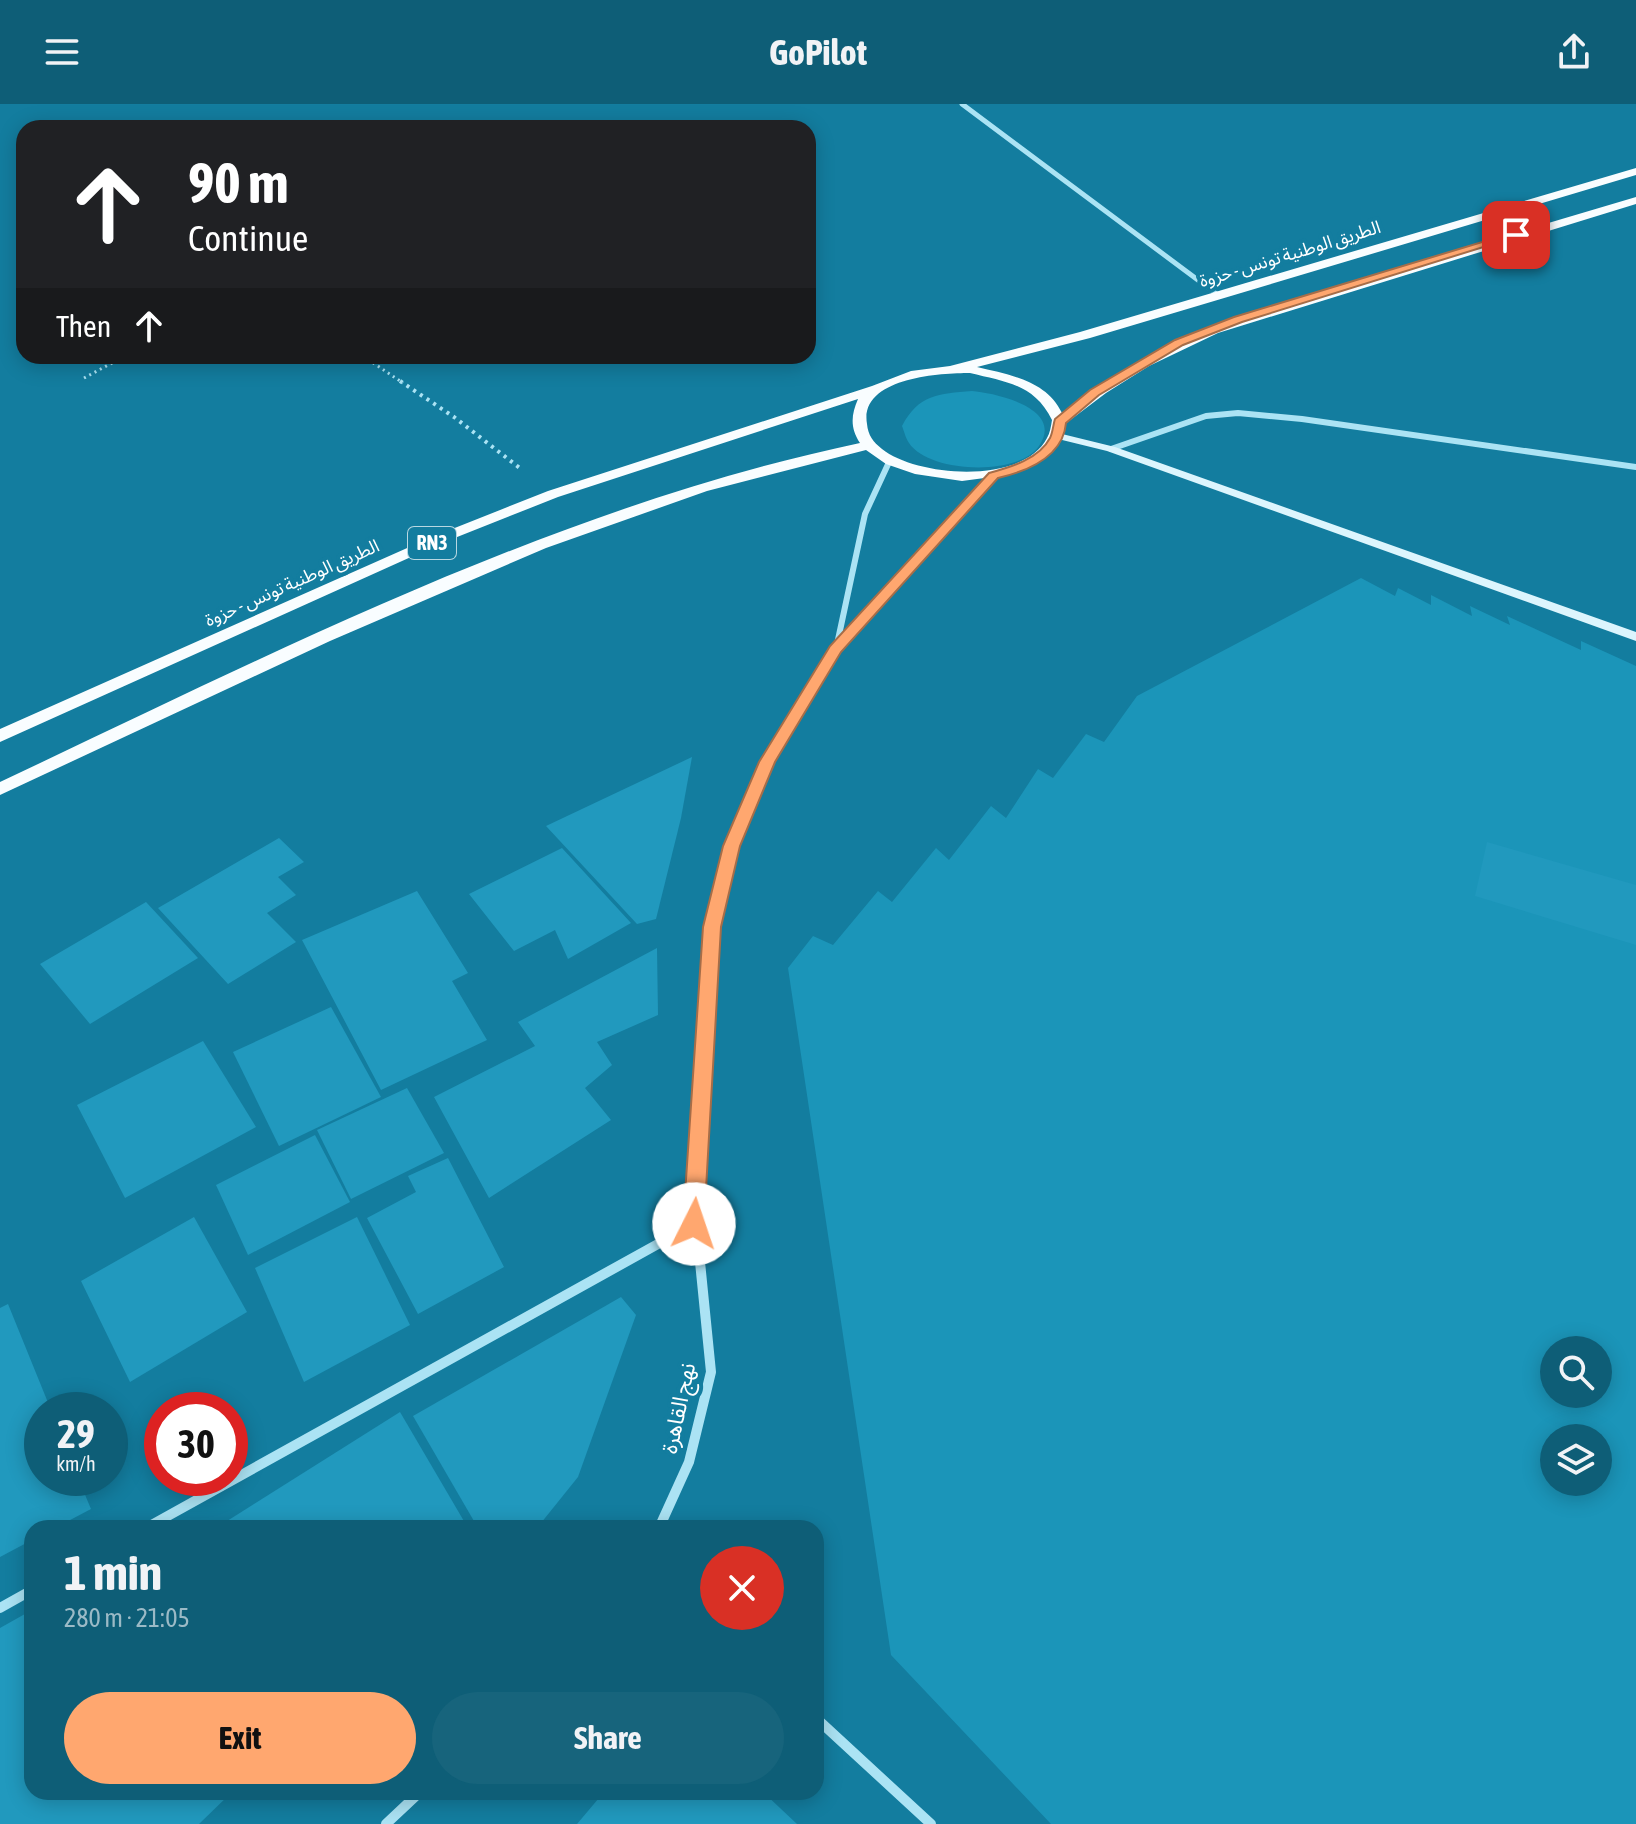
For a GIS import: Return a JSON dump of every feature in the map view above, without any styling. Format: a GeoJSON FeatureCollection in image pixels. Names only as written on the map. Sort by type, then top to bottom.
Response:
{"type":"FeatureCollection","features":[{"type":"Feature","properties":{"kind":"main road","name":"الطريق الوطنية تونس - حزوة"},"geometry":{"type":"LineString","coordinates":[[953,369],[1085,335],[1636,171]]}},
{"type":"Feature","properties":{"kind":"main road"},"geometry":{"type":"LineString","coordinates":[[879,388],[865,401],[859,415],[860,430],[870,445],[890,460],[907,468],[950,477],[1013,471],[1042,456],[1059,429],[1094,393],[1179,343],[1238,320],[1636,200]]}},
{"type":"Feature","properties":{"kind":"main road","name":"RN3"},"geometry":{"type":"LineString","coordinates":[[879,388],[912,374],[953,369],[987,372],[1018,381],[1042,395],[1057,412],[1059,429]]}},
{"type":"Feature","properties":{"kind":"main road","name":"الطريق الوطنية تونس - حزوة"},"geometry":{"type":"LineString","coordinates":[[0,736],[424,546],[553,494],[879,388]]}},
{"type":"Feature","properties":{"kind":"main road","name":"RN3"},"geometry":{"type":"LineString","coordinates":[[0,789],[323,637],[562,534],[713,481],[772,465],[870,445]]}},
{"type":"Feature","properties":{"kind":"street"},"geometry":{"type":"LineString","coordinates":[[962,104],[1218,295]]}},
{"type":"Feature","properties":{"kind":"street"},"geometry":{"type":"LineString","coordinates":[[1111,449],[1206,416],[1238,413],[1302,419],[1636,467]]}},
{"type":"Feature","properties":{"kind":"street"},"geometry":{"type":"LineString","coordinates":[[1059,429],[1636,637]]}},
{"type":"Feature","properties":{"kind":"street"},"geometry":{"type":"LineString","coordinates":[[836,649],[865,514],[890,460]]}},
{"type":"Feature","properties":{"kind":"street"},"geometry":{"type":"LineString","coordinates":[[836,649],[994,475]]}},
{"type":"Feature","properties":{"kind":"street","name":"نهج القاهرة"},"geometry":{"type":"LineString","coordinates":[[663,1520],[689,1462],[711,1372],[694,1224],[712,927],[731,846],[767,762],[836,649]]}},
{"type":"Feature","properties":{"kind":"street"},"geometry":{"type":"LineString","coordinates":[[160,1520],[694,1224]]}},
{"type":"Feature","properties":{"kind":"street"},"geometry":{"type":"LineString","coordinates":[[0,1608],[24,1594]]}},
{"type":"Feature","properties":{"kind":"street"},"geometry":{"type":"LineString","coordinates":[[824,1725],[931,1824]]}},
{"type":"Feature","properties":{"kind":"street"},"geometry":{"type":"LineString","coordinates":[[386,1824],[412,1800]]}},
{"type":"Feature","properties":{"kind":"path"},"geometry":{"type":"LineString","coordinates":[[84,378],[110,364]]}},
{"type":"Feature","properties":{"kind":"path"},"geometry":{"type":"LineString","coordinates":[[375,364],[454,417],[553,494]]}},
{"type":"Feature","properties":{"kind":"shaded area"},"geometry":{"type":"Polygon","coordinates":[[[972,391],[1010,399],[1035,412],[1043,422],[1045,433],[1039,446],[1013,463],[974,467],[935,460],[919,453],[909,443],[902,426],[915,407],[939,395],[972,391]]]}},
{"type":"Feature","properties":{"kind":"shaded area"},"geometry":{"type":"Polygon","coordinates":[[[1361,578],[1395,596],[1398,588],[1431,605],[1431,595],[1472,616],[1470,606],[1510,625],[1507,616],[1581,650],[1581,641],[1636,666],[1636,1824],[1051,1824],[891,1655],[788,968],[813,936],[833,945],[878,891],[892,902],[936,848],[949,860],[991,806],[1006,818],[1038,769],[1053,778],[1086,734],[1104,742],[1137,696],[1361,578]]]}},
{"type":"Feature","properties":{"kind":"building"},"geometry":{"type":"Polygon","coordinates":[[[692,757],[681,818],[656,919],[637,924],[546,826],[692,757]]]}},
{"type":"Feature","properties":{"kind":"building"},"geometry":{"type":"Polygon","coordinates":[[[279,838],[304,862],[278,877],[296,895],[267,913],[296,942],[228,984],[158,908],[279,838]]]}},
{"type":"Feature","properties":{"kind":"building"},"geometry":{"type":"Polygon","coordinates":[[[1487,842],[1636,885],[1636,945],[1475,896],[1487,842]]]}},
{"type":"Feature","properties":{"kind":"building"},"geometry":{"type":"Polygon","coordinates":[[[562,848],[631,923],[568,959],[555,930],[514,951],[469,894],[562,848]]]}},
{"type":"Feature","properties":{"kind":"building"},"geometry":{"type":"Polygon","coordinates":[[[417,891],[468,973],[452,981],[487,1040],[381,1090],[302,940],[417,891]]]}},
{"type":"Feature","properties":{"kind":"building"},"geometry":{"type":"Polygon","coordinates":[[[146,902],[198,958],[90,1024],[40,964],[146,902]]]}},
{"type":"Feature","properties":{"kind":"building"},"geometry":{"type":"Polygon","coordinates":[[[657,948],[658,1015],[597,1042],[612,1065],[585,1088],[611,1120],[489,1198],[434,1097],[535,1046],[518,1022],[657,948]]]}},
{"type":"Feature","properties":{"kind":"building"},"geometry":{"type":"Polygon","coordinates":[[[331,1007],[381,1097],[279,1146],[233,1052],[331,1007]]]}},
{"type":"Feature","properties":{"kind":"building"},"geometry":{"type":"Polygon","coordinates":[[[203,1041],[256,1127],[125,1198],[77,1105],[203,1041]]]}},
{"type":"Feature","properties":{"kind":"building"},"geometry":{"type":"Polygon","coordinates":[[[407,1088],[444,1153],[351,1199],[317,1130],[407,1088]]]}},
{"type":"Feature","properties":{"kind":"building"},"geometry":{"type":"Polygon","coordinates":[[[315,1135],[350,1202],[248,1255],[216,1185],[315,1135]]]}},
{"type":"Feature","properties":{"kind":"building"},"geometry":{"type":"Polygon","coordinates":[[[448,1158],[504,1267],[418,1314],[367,1218],[416,1192],[408,1176],[448,1158]]]}},
{"type":"Feature","properties":{"kind":"building"},"geometry":{"type":"Polygon","coordinates":[[[194,1217],[247,1312],[130,1382],[81,1281],[194,1217]]]}},
{"type":"Feature","properties":{"kind":"building"},"geometry":{"type":"Polygon","coordinates":[[[357,1217],[410,1325],[304,1382],[255,1268],[357,1217]]]}},
{"type":"Feature","properties":{"kind":"building"},"geometry":{"type":"Polygon","coordinates":[[[621,1297],[636,1315],[578,1477],[543,1520],[473,1520],[413,1416],[621,1297]]]}},
{"type":"Feature","properties":{"kind":"building"},"geometry":{"type":"Polygon","coordinates":[[[8,1304],[44,1392],[24,1392],[24,1496],[86,1496],[91,1509],[70,1520],[24,1520],[24,1544],[0,1557],[0,1308],[8,1304]]]}},
{"type":"Feature","properties":{"kind":"building"},"geometry":{"type":"Polygon","coordinates":[[[400,1412],[463,1520],[229,1520],[400,1412]]]}},
{"type":"Feature","properties":{"kind":"building"},"geometry":{"type":"Polygon","coordinates":[[[24,1614],[24,1800],[224,1800],[199,1824],[0,1824],[0,1628],[24,1614]]]}},
{"type":"Feature","properties":{"kind":"building"},"geometry":{"type":"Polygon","coordinates":[[[597,1800],[772,1800],[797,1824],[577,1824],[597,1800]]]}},
{"type":"Feature","properties":{"kind":"route"},"geometry":{"type":"LineString","coordinates":[[694,1224],[712,927],[731,846],[767,762],[836,649],[994,475],[1013,471],[1042,456],[1058,436],[1059,422],[1094,393],[1137,366],[1179,343],[1238,320],[1516,235]]}}]}
